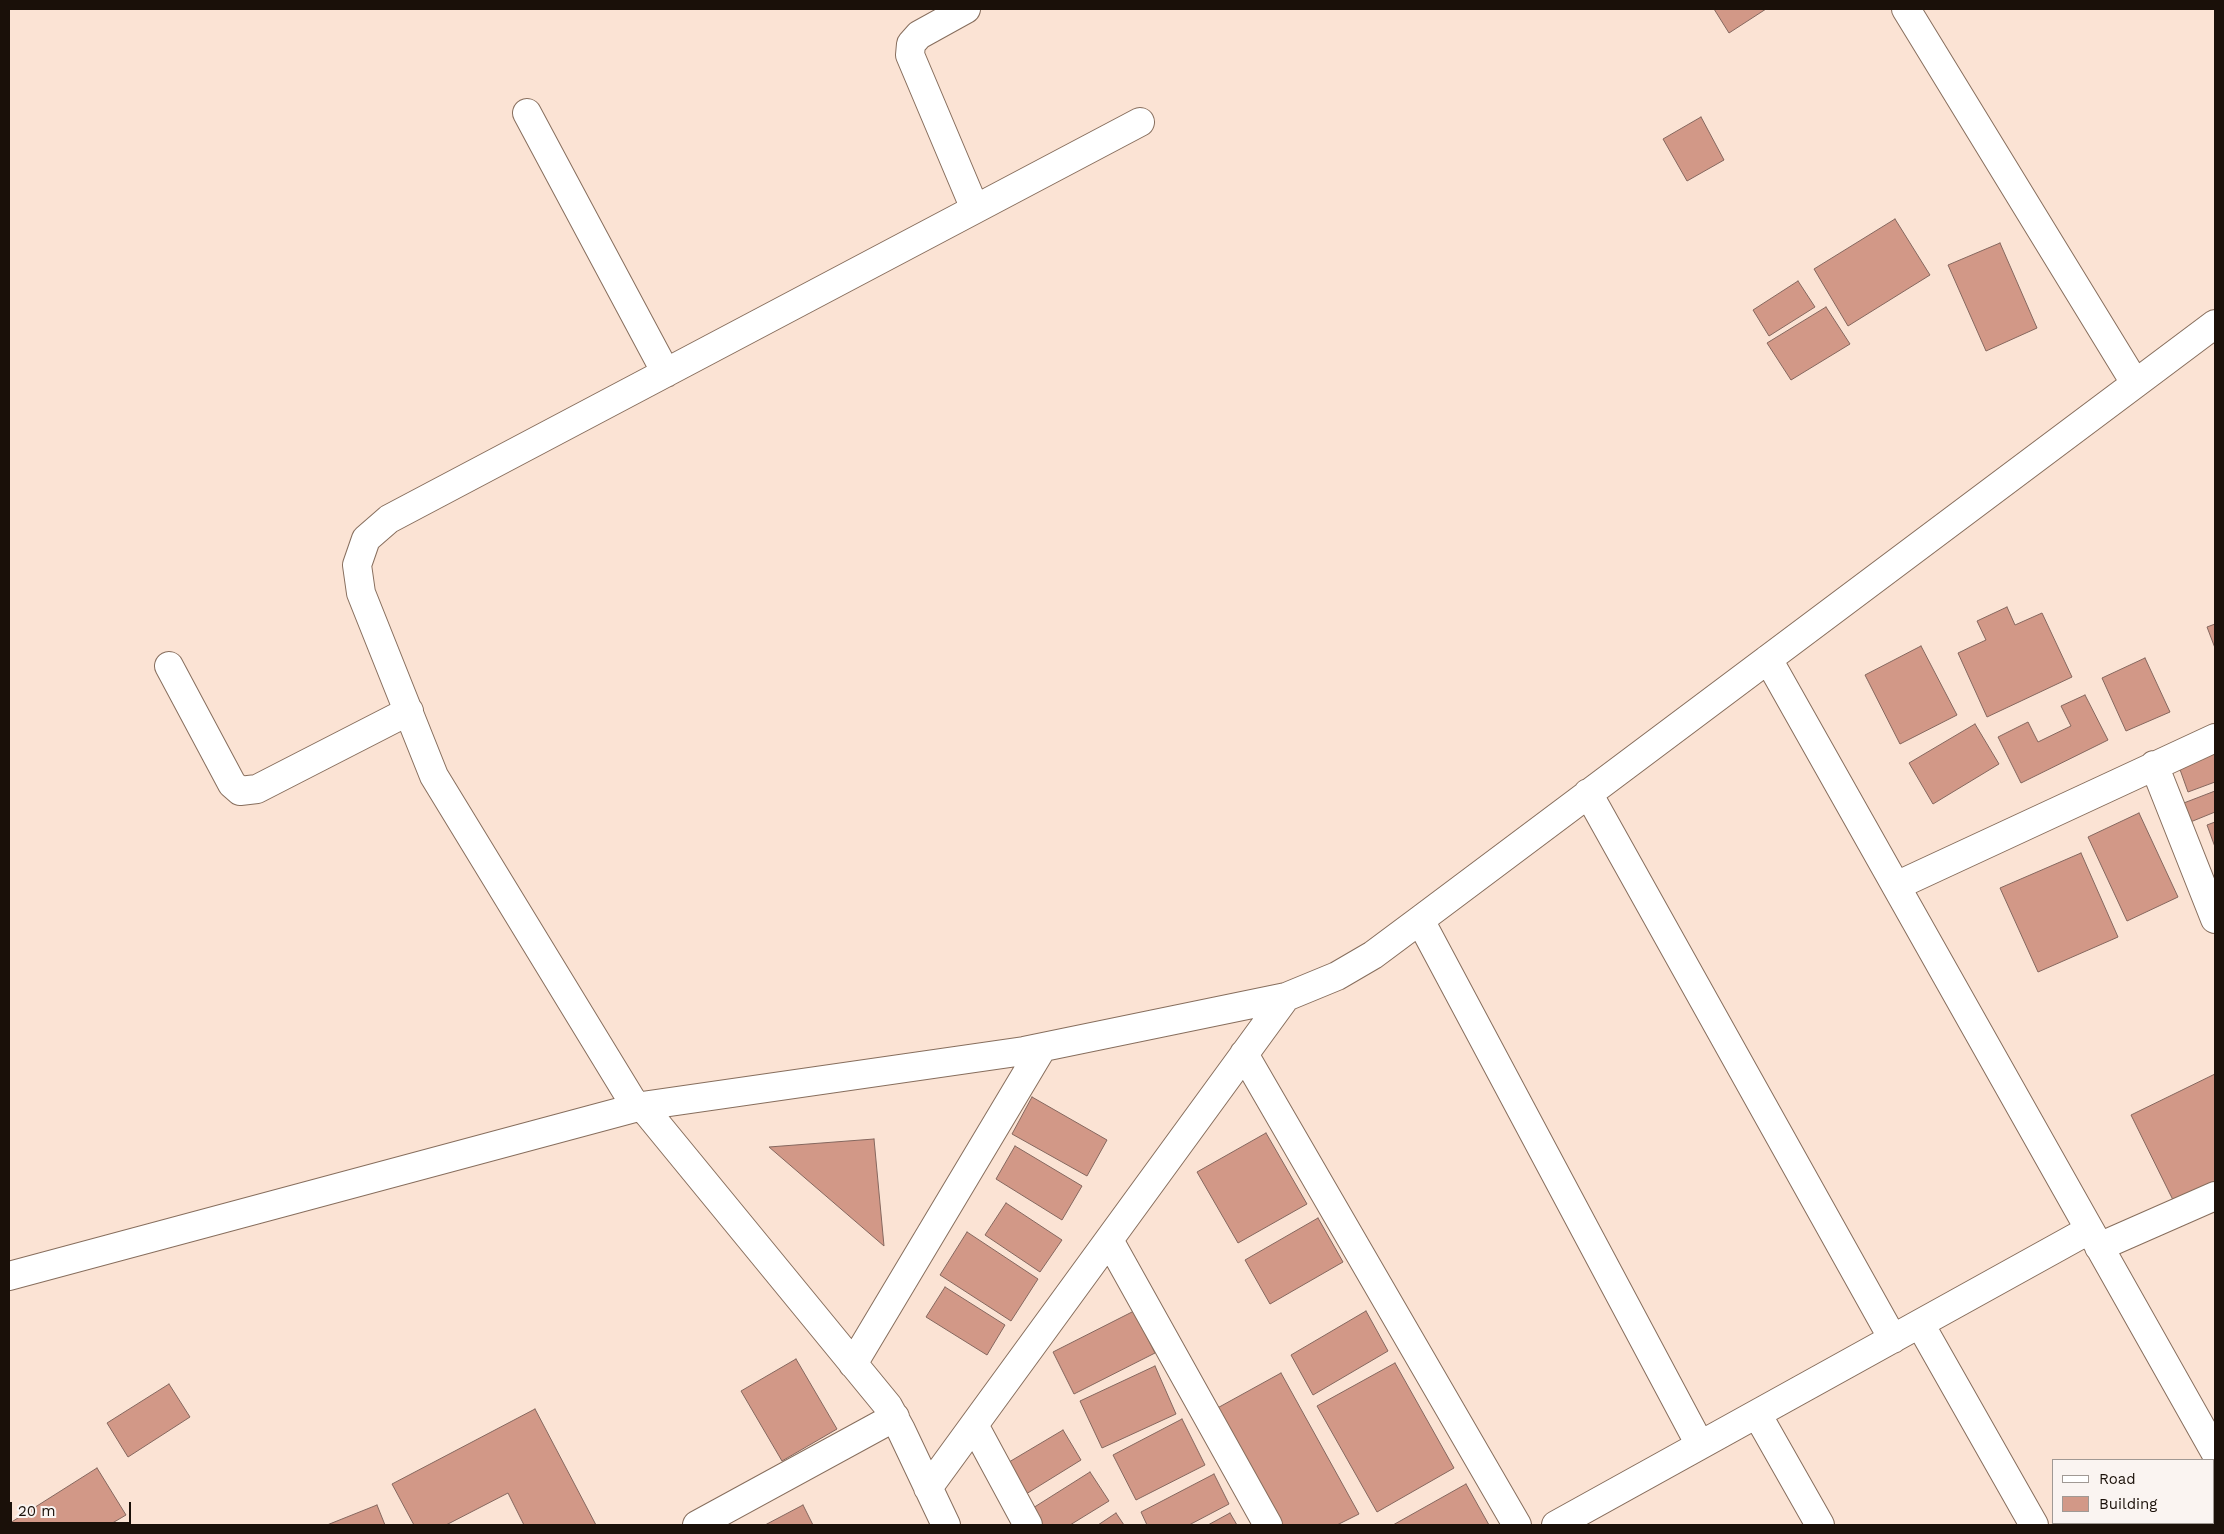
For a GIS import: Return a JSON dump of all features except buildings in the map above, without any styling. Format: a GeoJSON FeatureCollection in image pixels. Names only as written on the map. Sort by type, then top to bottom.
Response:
{"type":"FeatureCollection","features":[{"type":"Feature","properties":{"kind":"street"},"geometry":{"type":"LineString","coordinates":[[966,9],[920,35],[911,44],[910,55],[975,209]]}},
{"type":"Feature","properties":{"kind":"street"},"geometry":{"type":"LineString","coordinates":[[1906,9],[2135,383]]}},
{"type":"Feature","properties":{"kind":"street"},"geometry":{"type":"LineString","coordinates":[[527,113],[666,373]]}},
{"type":"Feature","properties":{"kind":"street"},"geometry":{"type":"LineString","coordinates":[[946,1525],[895,1417],[639,1107],[437,781],[361,593],[357,564],[366,539],[389,519],[1140,122]]}},
{"type":"Feature","properties":{"kind":"street"},"geometry":{"type":"LineString","coordinates":[[9,1276],[639,1107],[1042,1048],[1286,996],[1337,976],[1373,955],[2215,324]]}},
{"type":"Feature","properties":{"kind":"street"},"geometry":{"type":"LineString","coordinates":[[1768,658],[2215,1452]]}},
{"type":"Feature","properties":{"kind":"street"},"geometry":{"type":"LineString","coordinates":[[169,666],[232,784],[240,791],[257,789],[408,711]]}},
{"type":"Feature","properties":{"kind":"street"},"geometry":{"type":"LineString","coordinates":[[1896,886],[2215,738]]}},
{"type":"Feature","properties":{"kind":"street"},"geometry":{"type":"LineString","coordinates":[[2154,765],[2215,920]]}},
{"type":"Feature","properties":{"kind":"street"},"geometry":{"type":"LineString","coordinates":[[1588,794],[1893,1339]]}},
{"type":"Feature","properties":{"kind":"street"},"geometry":{"type":"LineString","coordinates":[[1420,920],[1700,1445]]}},
{"type":"Feature","properties":{"kind":"street"},"geometry":{"type":"LineString","coordinates":[[928,1488],[1286,996]]}},
{"type":"Feature","properties":{"kind":"street"},"geometry":{"type":"LineString","coordinates":[[853,1364],[1042,1048]]}},
{"type":"Feature","properties":{"kind":"street"},"geometry":{"type":"LineString","coordinates":[[1244,1054],[1517,1525]]}},
{"type":"Feature","properties":{"kind":"street"},"geometry":{"type":"LineString","coordinates":[[1556,1525],[1595,1516],[1700,1445],[1920,1324],[2094,1238],[2215,1196]]}},
{"type":"Feature","properties":{"kind":"street"},"geometry":{"type":"LineString","coordinates":[[1109,1240],[1268,1525]]}},
{"type":"Feature","properties":{"kind":"street"},"geometry":{"type":"LineString","coordinates":[[1920,1324],[2034,1525]]}},
{"type":"Feature","properties":{"kind":"street"},"geometry":{"type":"LineString","coordinates":[[1757,1414],[1820,1525]]}},
{"type":"Feature","properties":{"kind":"street"},"geometry":{"type":"LineString","coordinates":[[702,1524],[895,1417]]}},
{"type":"Feature","properties":{"kind":"street"},"geometry":{"type":"LineString","coordinates":[[974,1425],[1028,1525]]}}]}
